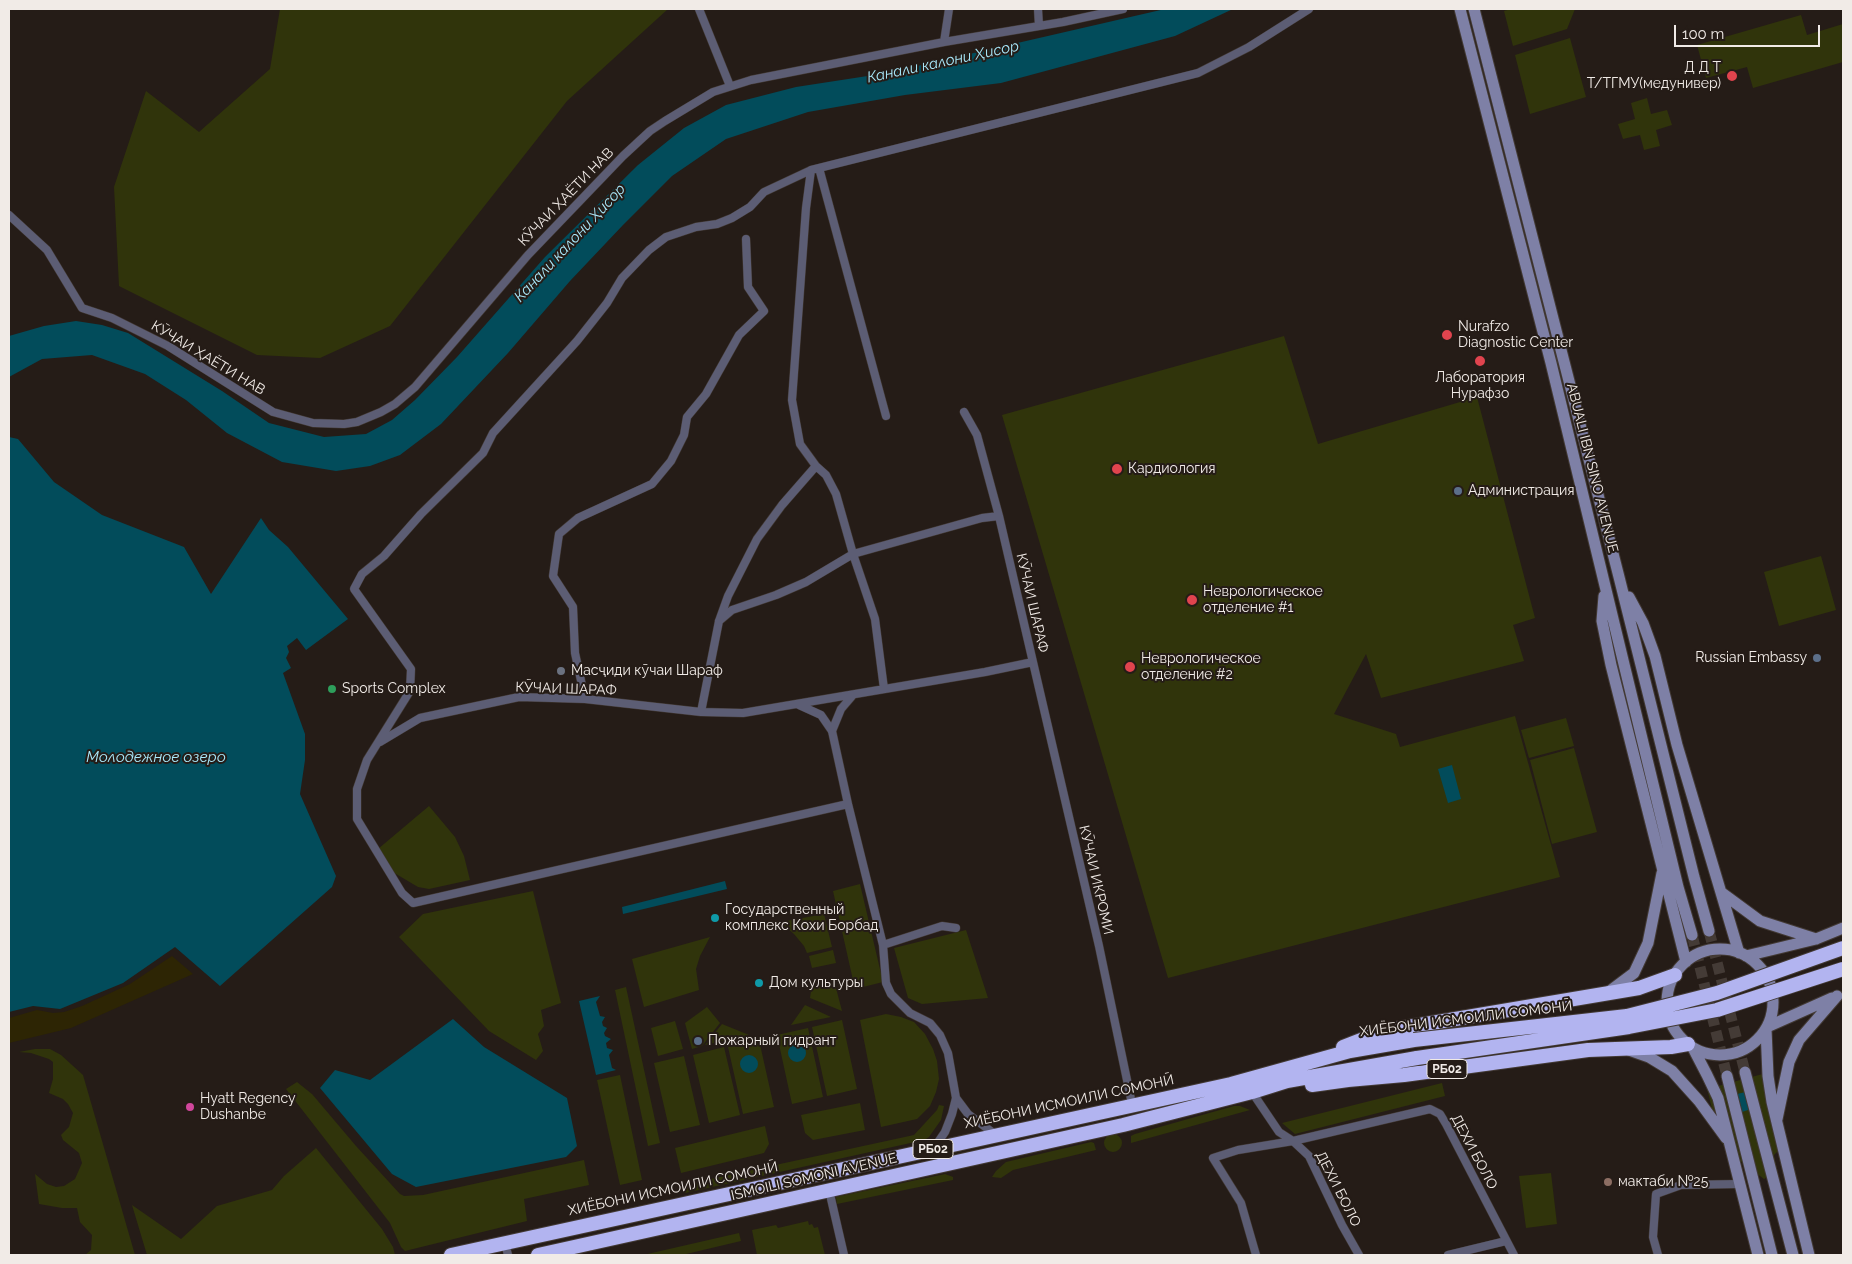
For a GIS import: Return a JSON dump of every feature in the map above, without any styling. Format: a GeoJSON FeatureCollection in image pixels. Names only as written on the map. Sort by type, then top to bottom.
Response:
{"type":"FeatureCollection","features":[{"type":"Feature","properties":{"kind":"highway","name":"ХИЁБОНИ ИСМОИЛИ СОМОНӢ"},"geometry":{"type":"LineString","coordinates":[[451,1255],[507,1249],[934,1148],[1231,1084],[1350,1051],[1414,1040],[1627,1016],[1717,993],[1843,948]]}},
{"type":"Feature","properties":{"kind":"highway","name":"ISMOILI SOMONI AVENUE"},"geometry":{"type":"LineString","coordinates":[[538,1255],[1123,1125],[1252,1092],[1287,1081],[1347,1069],[1629,1027],[1717,1010],[1843,969]]}},
{"type":"Feature","properties":{"kind":"highway","name":"РБ02"},"geometry":{"type":"LineString","coordinates":[[1308,1063],[1384,1031],[1421,1023],[1639,988],[1675,975]]}},
{"type":"Feature","properties":{"kind":"highway","name":"РБ02"},"geometry":{"type":"LineString","coordinates":[[1274,1085],[1312,1085],[1404,1075],[1588,1050],[1690,1046]]}},
{"type":"Feature","properties":{"kind":"main road","name":"ABUALI IBN SINO AVENUE"},"geometry":{"type":"LineString","coordinates":[[1460,9],[1551,363],[1605,588],[1625,661],[1678,886],[1692,935]]}},
{"type":"Feature","properties":{"kind":"main road","name":"ABUALI IBN SINO AVENUE"},"geometry":{"type":"LineString","coordinates":[[1474,9],[1694,877],[1710,931]]}},
{"type":"Feature","properties":{"kind":"main road"},"geometry":{"type":"LineString","coordinates":[[1621,584],[1643,623],[1655,656],[1677,745],[1742,954]]}},
{"type":"Feature","properties":{"kind":"main road"},"geometry":{"type":"LineString","coordinates":[[1605,588],[1602,621],[1611,665],[1686,962]]}},
{"type":"Feature","properties":{"kind":"main road"},"geometry":{"type":"LineString","coordinates":[[1605,994],[1634,974],[1648,944],[1662,869]]}},
{"type":"Feature","properties":{"kind":"main road"},"geometry":{"type":"LineString","coordinates":[[1722,893],[1760,921],[1816,939]]}},
{"type":"Feature","properties":{"kind":"main road"},"geometry":{"type":"LineString","coordinates":[[1742,954],[1816,939],[1843,928]]}},
{"type":"Feature","properties":{"kind":"main road"},"geometry":{"type":"LineString","coordinates":[[1758,1255],[1718,1098],[1708,1075],[1690,1046],[1677,1033],[1670,1020],[1667,1004],[1668,989],[1675,975],[1686,962],[1698,954],[1712,950],[1726,950],[1742,954],[1757,964],[1771,987],[1772,1008],[1766,1028],[1769,1085],[1776,1123],[1809,1255]]}},
{"type":"Feature","properties":{"kind":"main road"},"geometry":{"type":"LineString","coordinates":[[1690,1046],[1705,1053],[1733,1054],[1746,1049],[1757,1040],[1766,1028],[1840,995]]}},
{"type":"Feature","properties":{"kind":"main road"},"geometry":{"type":"LineString","coordinates":[[1776,1123],[1789,1062],[1799,1040],[1840,995]]}},
{"type":"Feature","properties":{"kind":"main road"},"geometry":{"type":"LineString","coordinates":[[1620,1048],[1649,1057],[1672,1071],[1699,1101],[1729,1142]]}},
{"type":"Feature","properties":{"kind":"main road"},"geometry":{"type":"LineString","coordinates":[[1745,1072],[1793,1255]]}},
{"type":"Feature","properties":{"kind":"main road"},"geometry":{"type":"LineString","coordinates":[[1727,1076],[1772,1255]]}},
{"type":"Feature","properties":{"kind":"street"},"geometry":{"type":"LineString","coordinates":[[700,9],[730,86]]}},
{"type":"Feature","properties":{"kind":"street"},"geometry":{"type":"LineString","coordinates":[[944,42],[949,9]]}},
{"type":"Feature","properties":{"kind":"street"},"geometry":{"type":"LineString","coordinates":[[1038,9],[1039,26]]}},
{"type":"Feature","properties":{"kind":"street","name":"КӮЧАИ ҲАЁТИ НАВ"},"geometry":{"type":"LineString","coordinates":[[9,215],[43,246],[82,308],[97,312],[127,325],[168,346],[273,412],[313,423],[344,424],[357,422],[395,404],[414,387],[528,255],[623,156],[650,131],[713,92],[751,80],[1123,9]]}},
{"type":"Feature","properties":{"kind":"street"},"geometry":{"type":"LineString","coordinates":[[848,804],[413,903],[402,892],[357,819],[357,790],[367,760],[410,691],[411,669],[354,589],[362,574],[384,556],[421,514],[483,453],[493,434],[577,341],[607,303],[622,278],[649,250],[666,237],[696,227],[717,224],[732,218],[750,207],[764,192],[811,170],[1198,73],[1250,47],[1309,9]]}},
{"type":"Feature","properties":{"kind":"street"},"geometry":{"type":"LineString","coordinates":[[819,168],[886,416]]}},
{"type":"Feature","properties":{"kind":"street"},"geometry":{"type":"LineString","coordinates":[[811,170],[806,208],[792,400],[800,444],[816,466],[826,475],[836,494],[853,554],[875,619],[884,689]]}},
{"type":"Feature","properties":{"kind":"street"},"geometry":{"type":"LineString","coordinates":[[585,699],[575,653],[573,606],[553,576],[559,534],[578,518],[652,484],[671,461],[684,435],[687,417],[706,394],[739,335],[764,310],[748,287],[746,239]]}},
{"type":"Feature","properties":{"kind":"street","name":"КӮЧАИ ШАРАФ"},"geometry":{"type":"LineString","coordinates":[[378,743],[420,718],[519,697],[585,699],[701,712],[743,713],[799,705],[1034,662],[999,516],[977,435],[964,412]]}},
{"type":"Feature","properties":{"kind":"street"},"geometry":{"type":"LineString","coordinates":[[701,712],[719,622],[728,596],[757,538],[782,505],[816,466]]}},
{"type":"Feature","properties":{"kind":"street"},"geometry":{"type":"LineString","coordinates":[[719,622],[732,610],[776,595],[806,582],[853,554],[973,520],[999,516]]}},
{"type":"Feature","properties":{"kind":"street","name":"КӮЧАИ ИКРОМИ"},"geometry":{"type":"LineString","coordinates":[[1034,662],[1099,946],[1132,1104]]}},
{"type":"Feature","properties":{"kind":"street"},"geometry":{"type":"LineString","coordinates":[[832,731],[841,709],[853,695]]}},
{"type":"Feature","properties":{"kind":"street"},"geometry":{"type":"LineString","coordinates":[[799,705],[821,715],[832,731],[883,945],[886,983],[892,994],[910,1013],[930,1023],[940,1035],[948,1054],[956,1098],[945,1132],[934,1148]]}},
{"type":"Feature","properties":{"kind":"street"},"geometry":{"type":"LineString","coordinates":[[883,945],[942,926],[956,928]]}},
{"type":"Feature","properties":{"kind":"street","name":"ДЕХИ БОЛО"},"geometry":{"type":"LineString","coordinates":[[1252,1092],[1279,1132],[1293,1141],[1309,1156],[1342,1225],[1359,1255]]}},
{"type":"Feature","properties":{"kind":"street"},"geometry":{"type":"LineString","coordinates":[[956,1098],[968,1114],[996,1135]]}},
{"type":"Feature","properties":{"kind":"street","name":"ДЕХИ БОЛО"},"geometry":{"type":"LineString","coordinates":[[1293,1141],[1420,1111],[1430,1110],[1440,1114],[1514,1255]]}},
{"type":"Feature","properties":{"kind":"street"},"geometry":{"type":"LineString","coordinates":[[1256,1255],[1241,1203],[1214,1158],[1238,1150],[1293,1141]]}},
{"type":"Feature","properties":{"kind":"street"},"geometry":{"type":"LineString","coordinates":[[1658,1255],[1653,1237],[1656,1194],[1681,1185],[1740,1184]]}},
{"type":"Feature","properties":{"kind":"street"},"geometry":{"type":"LineString","coordinates":[[829,1190],[844,1255]]}},
{"type":"Feature","properties":{"kind":"street"},"geometry":{"type":"LineString","coordinates":[[1448,1255],[1506,1241]]}},
{"type":"Feature","properties":{"kind":"green space"},"geometry":{"type":"Polygon","coordinates":[[[280,9],[668,9],[567,101],[390,326],[320,358],[257,355],[119,286],[114,187],[146,91],[199,132],[270,69],[280,9]]]}},
{"type":"Feature","properties":{"kind":"green space"},"geometry":{"type":"Polygon","coordinates":[[[1511,9],[1575,9],[1567,29],[1513,46],[1504,11],[1511,9]]]}},
{"type":"Feature","properties":{"kind":"green space"},"geometry":{"type":"Polygon","coordinates":[[[1801,15],[1807,35],[1843,24],[1843,62],[1753,88],[1747,67],[1706,78],[1697,45],[1801,15]]]}},
{"type":"Feature","properties":{"kind":"green space"},"geometry":{"type":"Polygon","coordinates":[[[1570,38],[1586,97],[1530,114],[1515,55],[1570,38]]]}},
{"type":"Feature","properties":{"kind":"green space"},"geometry":{"type":"Polygon","coordinates":[[[1647,98],[1651,114],[1667,110],[1672,125],[1656,130],[1660,146],[1644,150],[1640,135],[1623,139],[1618,124],[1635,119],[1631,103],[1647,98]]]}},
{"type":"Feature","properties":{"kind":"green space"},"geometry":{"type":"Polygon","coordinates":[[[1284,336],[1318,444],[1477,397],[1535,618],[1513,625],[1524,661],[1381,698],[1366,654],[1334,714],[1396,734],[1400,747],[1515,716],[1560,877],[1168,978],[1002,415],[1284,336]]]}},
{"type":"Feature","properties":{"kind":"green space"},"geometry":{"type":"Polygon","coordinates":[[[1821,556],[1836,610],[1779,626],[1764,572],[1821,556]]]}},
{"type":"Feature","properties":{"kind":"green space"},"geometry":{"type":"Polygon","coordinates":[[[1566,718],[1574,746],[1529,758],[1521,730],[1566,718]]]}},
{"type":"Feature","properties":{"kind":"green space"},"geometry":{"type":"Polygon","coordinates":[[[1574,748],[1597,832],[1552,844],[1530,760],[1574,748]]]}},
{"type":"Feature","properties":{"kind":"green space"},"geometry":{"type":"Polygon","coordinates":[[[429,806],[455,837],[464,856],[470,880],[429,889],[418,887],[391,871],[378,849],[429,806]]]}},
{"type":"Feature","properties":{"kind":"green space"},"geometry":{"type":"Polygon","coordinates":[[[860,884],[883,982],[855,989],[833,891],[860,884]]]}},
{"type":"Feature","properties":{"kind":"green space"},"geometry":{"type":"Polygon","coordinates":[[[533,891],[561,1003],[541,1010],[544,1026],[538,1034],[543,1051],[536,1060],[489,1031],[399,937],[423,914],[533,891]]]}},
{"type":"Feature","properties":{"kind":"green space"},"geometry":{"type":"Polygon","coordinates":[[[824,914],[832,947],[807,953],[794,934],[785,926],[776,923],[824,914]]]}},
{"type":"Feature","properties":{"kind":"green space"},"geometry":{"type":"Polygon","coordinates":[[[966,930],[988,998],[922,1004],[908,998],[894,948],[966,930]]]}},
{"type":"Feature","properties":{"kind":"green space"},"geometry":{"type":"Polygon","coordinates":[[[710,937],[700,956],[696,969],[699,990],[644,1007],[632,959],[710,937]]]}},
{"type":"Feature","properties":{"kind":"green space"},"geometry":{"type":"Polygon","coordinates":[[[833,950],[836,963],[812,968],[809,956],[833,950]]]}},
{"type":"Feature","properties":{"kind":"green space"},"geometry":{"type":"Polygon","coordinates":[[[812,985],[836,988],[842,1011],[810,998],[812,985]]]}},
{"type":"Feature","properties":{"kind":"green space"},"geometry":{"type":"Polygon","coordinates":[[[626,987],[660,1143],[648,1146],[615,990],[626,987]]]}},
{"type":"Feature","properties":{"kind":"green space"},"geometry":{"type":"Polygon","coordinates":[[[805,1005],[831,1017],[791,1025],[805,1005]]]}},
{"type":"Feature","properties":{"kind":"green space"},"geometry":{"type":"Polygon","coordinates":[[[707,1007],[720,1023],[702,1046],[692,1049],[685,1023],[707,1007]]]}},
{"type":"Feature","properties":{"kind":"green space"},"geometry":{"type":"Polygon","coordinates":[[[886,1014],[914,1022],[925,1034],[937,1061],[939,1079],[930,1106],[917,1119],[881,1127],[860,1020],[886,1014]]]}},
{"type":"Feature","properties":{"kind":"green space"},"geometry":{"type":"Polygon","coordinates":[[[842,1020],[857,1089],[827,1096],[812,1027],[842,1020]]]}},
{"type":"Feature","properties":{"kind":"green space"},"geometry":{"type":"Polygon","coordinates":[[[675,1021],[683,1049],[658,1056],[651,1028],[675,1021]]]}},
{"type":"Feature","properties":{"kind":"green space"},"geometry":{"type":"Polygon","coordinates":[[[722,1024],[749,1035],[705,1045],[722,1024]]]}},
{"type":"Feature","properties":{"kind":"green space"},"geometry":{"type":"Polygon","coordinates":[[[808,1028],[823,1097],[792,1104],[777,1035],[808,1028]]]}},
{"type":"Feature","properties":{"kind":"green space"},"geometry":{"type":"Polygon","coordinates":[[[759,1040],[774,1107],[743,1114],[728,1047],[759,1040]]]}},
{"type":"Feature","properties":{"kind":"green space"},"geometry":{"type":"Polygon","coordinates":[[[724,1047],[740,1115],[709,1123],[693,1055],[724,1047]]]}},
{"type":"Feature","properties":{"kind":"green space"},"geometry":{"type":"Polygon","coordinates":[[[50,1049],[61,1055],[83,1075],[135,1255],[85,1255],[91,1250],[92,1235],[80,1222],[77,1208],[62,1208],[39,1204],[35,1174],[47,1184],[56,1187],[64,1186],[75,1179],[82,1163],[79,1153],[63,1140],[61,1135],[69,1127],[73,1113],[63,1099],[49,1093],[53,1079],[53,1062],[31,1053],[19,1052],[50,1049]]]}},
{"type":"Feature","properties":{"kind":"green space"},"geometry":{"type":"Polygon","coordinates":[[[684,1056],[700,1125],[670,1132],[654,1063],[684,1056]]]}},
{"type":"Feature","properties":{"kind":"green space"},"geometry":{"type":"Polygon","coordinates":[[[1770,1072],[1786,1143],[1774,1155],[1777,1172],[1764,1179],[1728,1152],[1720,1140],[1707,1089],[1770,1072]]]}},
{"type":"Feature","properties":{"kind":"green space"},"geometry":{"type":"Polygon","coordinates":[[[620,1075],[642,1180],[620,1185],[597,1080],[620,1075]]]}},
{"type":"Feature","properties":{"kind":"green space"},"geometry":{"type":"Polygon","coordinates":[[[297,1082],[312,1094],[356,1146],[400,1194],[404,1196],[423,1195],[584,1160],[589,1185],[524,1199],[527,1221],[405,1251],[401,1247],[390,1223],[286,1089],[297,1082]]]}},
{"type":"Feature","properties":{"kind":"green space"},"geometry":{"type":"Polygon","coordinates":[[[1442,1083],[1445,1096],[1295,1134],[1282,1123],[1442,1083]]]}},
{"type":"Feature","properties":{"kind":"green space"},"geometry":{"type":"Polygon","coordinates":[[[860,1103],[865,1130],[813,1140],[805,1133],[801,1115],[860,1103]]]}},
{"type":"Feature","properties":{"kind":"green space"},"geometry":{"type":"Polygon","coordinates":[[[939,1105],[944,1106],[941,1120],[929,1137],[924,1140],[685,1193],[683,1185],[914,1135],[937,1110],[939,1105]]]}},
{"type":"Feature","properties":{"kind":"green space"},"geometry":{"type":"Polygon","coordinates":[[[1234,1106],[1250,1110],[1131,1143],[1131,1136],[1135,1134],[1234,1106]]]}},
{"type":"Feature","properties":{"kind":"green space"},"geometry":{"type":"Polygon","coordinates":[[[765,1126],[769,1144],[764,1153],[681,1173],[675,1148],[765,1126]]]}},
{"type":"Feature","properties":{"kind":"green space"},"geometry":{"type":"Polygon","coordinates":[[[1113,1134],[1119,1137],[1122,1143],[1119,1149],[1113,1152],[1107,1149],[1104,1143],[1107,1137],[1113,1134]]]}},
{"type":"Feature","properties":{"kind":"green space"},"geometry":{"type":"Polygon","coordinates":[[[1091,1142],[1094,1143],[1096,1150],[1013,1170],[1001,1178],[992,1177],[1006,1162],[1091,1142]]]}},
{"type":"Feature","properties":{"kind":"green space"},"geometry":{"type":"Polygon","coordinates":[[[316,1148],[382,1229],[393,1247],[395,1255],[147,1255],[132,1205],[181,1239],[217,1206],[272,1190],[284,1176],[316,1148]]]}},
{"type":"Feature","properties":{"kind":"green space"},"geometry":{"type":"Polygon","coordinates":[[[1551,1173],[1557,1224],[1526,1228],[1519,1176],[1551,1173]]]}},
{"type":"Feature","properties":{"kind":"green space"},"geometry":{"type":"Polygon","coordinates":[[[945,1174],[953,1177],[953,1180],[837,1204],[836,1197],[945,1174]]]}},
{"type":"Feature","properties":{"kind":"green space"},"geometry":{"type":"Polygon","coordinates":[[[808,1221],[809,1225],[812,1224],[814,1228],[818,1227],[825,1255],[757,1255],[752,1230],[776,1225],[778,1228],[808,1221]]]}},
{"type":"Feature","properties":{"kind":"green space"},"geometry":{"type":"Polygon","coordinates":[[[739,1233],[741,1241],[682,1255],[643,1255],[739,1233]]]}},
{"type":"Feature","properties":{"kind":"sand"},"geometry":{"type":"Polygon","coordinates":[[[172,956],[193,974],[71,1028],[9,1043],[9,1018],[37,1010],[53,1013],[64,1012],[82,1006],[130,984],[172,956]]]}},
{"type":"Feature","properties":{"kind":"water","name":"Канали калони Ҳисор"},"geometry":{"type":"Polygon","coordinates":[[[1165,9],[1233,9],[1175,36],[1001,83],[905,95],[808,112],[726,139],[672,176],[623,225],[570,281],[508,353],[441,424],[400,455],[370,466],[336,471],[282,462],[227,433],[186,400],[145,374],[92,355],[42,359],[9,377],[9,336],[44,326],[76,321],[102,325],[128,333],[222,391],[269,423],[324,437],[366,434],[392,420],[415,400],[457,357],[545,257],[638,165],[684,128],[726,105],[796,87],[887,73],[1165,9]]]}},
{"type":"Feature","properties":{"kind":"water","name":"Молодежное озеро"},"geometry":{"type":"Polygon","coordinates":[[[9,437],[18,439],[54,482],[102,515],[184,547],[211,594],[261,518],[269,530],[288,547],[348,619],[306,650],[297,638],[287,646],[289,652],[286,658],[291,668],[283,673],[305,734],[305,760],[300,794],[336,876],[332,887],[220,986],[175,947],[123,983],[60,1009],[33,1006],[9,1012],[9,437]]]}},
{"type":"Feature","properties":{"kind":"water"},"geometry":{"type":"Polygon","coordinates":[[[1452,765],[1461,799],[1448,803],[1438,769],[1452,765]]]}},
{"type":"Feature","properties":{"kind":"water"},"geometry":{"type":"Polygon","coordinates":[[[725,881],[727,889],[623,914],[622,907],[725,881]]]}},
{"type":"Feature","properties":{"kind":"water"},"geometry":{"type":"Polygon","coordinates":[[[600,996],[596,1002],[600,1016],[605,1017],[602,1022],[603,1026],[607,1028],[604,1033],[605,1036],[611,1039],[606,1043],[607,1048],[613,1050],[609,1055],[612,1068],[616,1070],[596,1075],[579,1001],[600,996]]]}},
{"type":"Feature","properties":{"kind":"water"},"geometry":{"type":"Polygon","coordinates":[[[453,1019],[484,1047],[567,1098],[577,1146],[566,1157],[416,1187],[392,1174],[320,1088],[335,1070],[370,1080],[453,1019]]]}},
{"type":"Feature","properties":{"kind":"water"},"geometry":{"type":"Polygon","coordinates":[[[793,1044],[801,1044],[806,1049],[804,1060],[793,1062],[788,1057],[788,1049],[793,1044]]]}},
{"type":"Feature","properties":{"kind":"water"},"geometry":{"type":"Polygon","coordinates":[[[749,1055],[755,1058],[758,1064],[755,1070],[749,1073],[743,1070],[740,1064],[743,1058],[749,1055]]]}},
{"type":"Feature","properties":{"kind":"water"},"geometry":{"type":"Polygon","coordinates":[[[1750,1091],[1754,1108],[1742,1112],[1737,1094],[1750,1091]]]}},
{"type":"Feature","properties":{"kind":"tunnel"},"geometry":{"type":"LineString","coordinates":[[1709,931],[1745,1072]]}},
{"type":"Feature","properties":{"kind":"tunnel"},"geometry":{"type":"LineString","coordinates":[[1692,935],[1727,1076]]}},
{"type":"Feature","properties":{"kind":"place","name":"Д Д Т Т/ТГМУ(медунивер)"},"geometry":{"type":"Point","coordinates":[1732,76]}},
{"type":"Feature","properties":{"kind":"place","name":"Nurafzo Diagnostic Center"},"geometry":{"type":"Point","coordinates":[1447,335]}},
{"type":"Feature","properties":{"kind":"place","name":"Лаборатория Нурафзо"},"geometry":{"type":"Point","coordinates":[1480,361]}},
{"type":"Feature","properties":{"kind":"place","name":"Кардиология"},"geometry":{"type":"Point","coordinates":[1117,469]}},
{"type":"Feature","properties":{"kind":"place","name":"Администрация"},"geometry":{"type":"Point","coordinates":[1458,491]}},
{"type":"Feature","properties":{"kind":"place","name":"Неврологическое отделение #1"},"geometry":{"type":"Point","coordinates":[1192,600]}},
{"type":"Feature","properties":{"kind":"place","name":"Russian Embassy"},"geometry":{"type":"Point","coordinates":[1817,658]}},
{"type":"Feature","properties":{"kind":"place","name":"Неврологическое отделение #2"},"geometry":{"type":"Point","coordinates":[1130,667]}},
{"type":"Feature","properties":{"kind":"place","name":"Масҷиди кӯчаи Шараф"},"geometry":{"type":"Point","coordinates":[561,671]}},
{"type":"Feature","properties":{"kind":"place","name":"Sports Complex"},"geometry":{"type":"Point","coordinates":[332,689]}},
{"type":"Feature","properties":{"kind":"place","name":"Государственный комплекс Кохи Борбад"},"geometry":{"type":"Point","coordinates":[715,918]}},
{"type":"Feature","properties":{"kind":"place","name":"Дом культуры"},"geometry":{"type":"Point","coordinates":[759,983]}},
{"type":"Feature","properties":{"kind":"place","name":"Пожарный гидрант"},"geometry":{"type":"Point","coordinates":[698,1041]}},
{"type":"Feature","properties":{"kind":"place","name":"Hyatt Regency Dushanbe"},"geometry":{"type":"Point","coordinates":[190,1107]}},
{"type":"Feature","properties":{"kind":"place","name":"мактаби №25"},"geometry":{"type":"Point","coordinates":[1608,1182]}}]}
